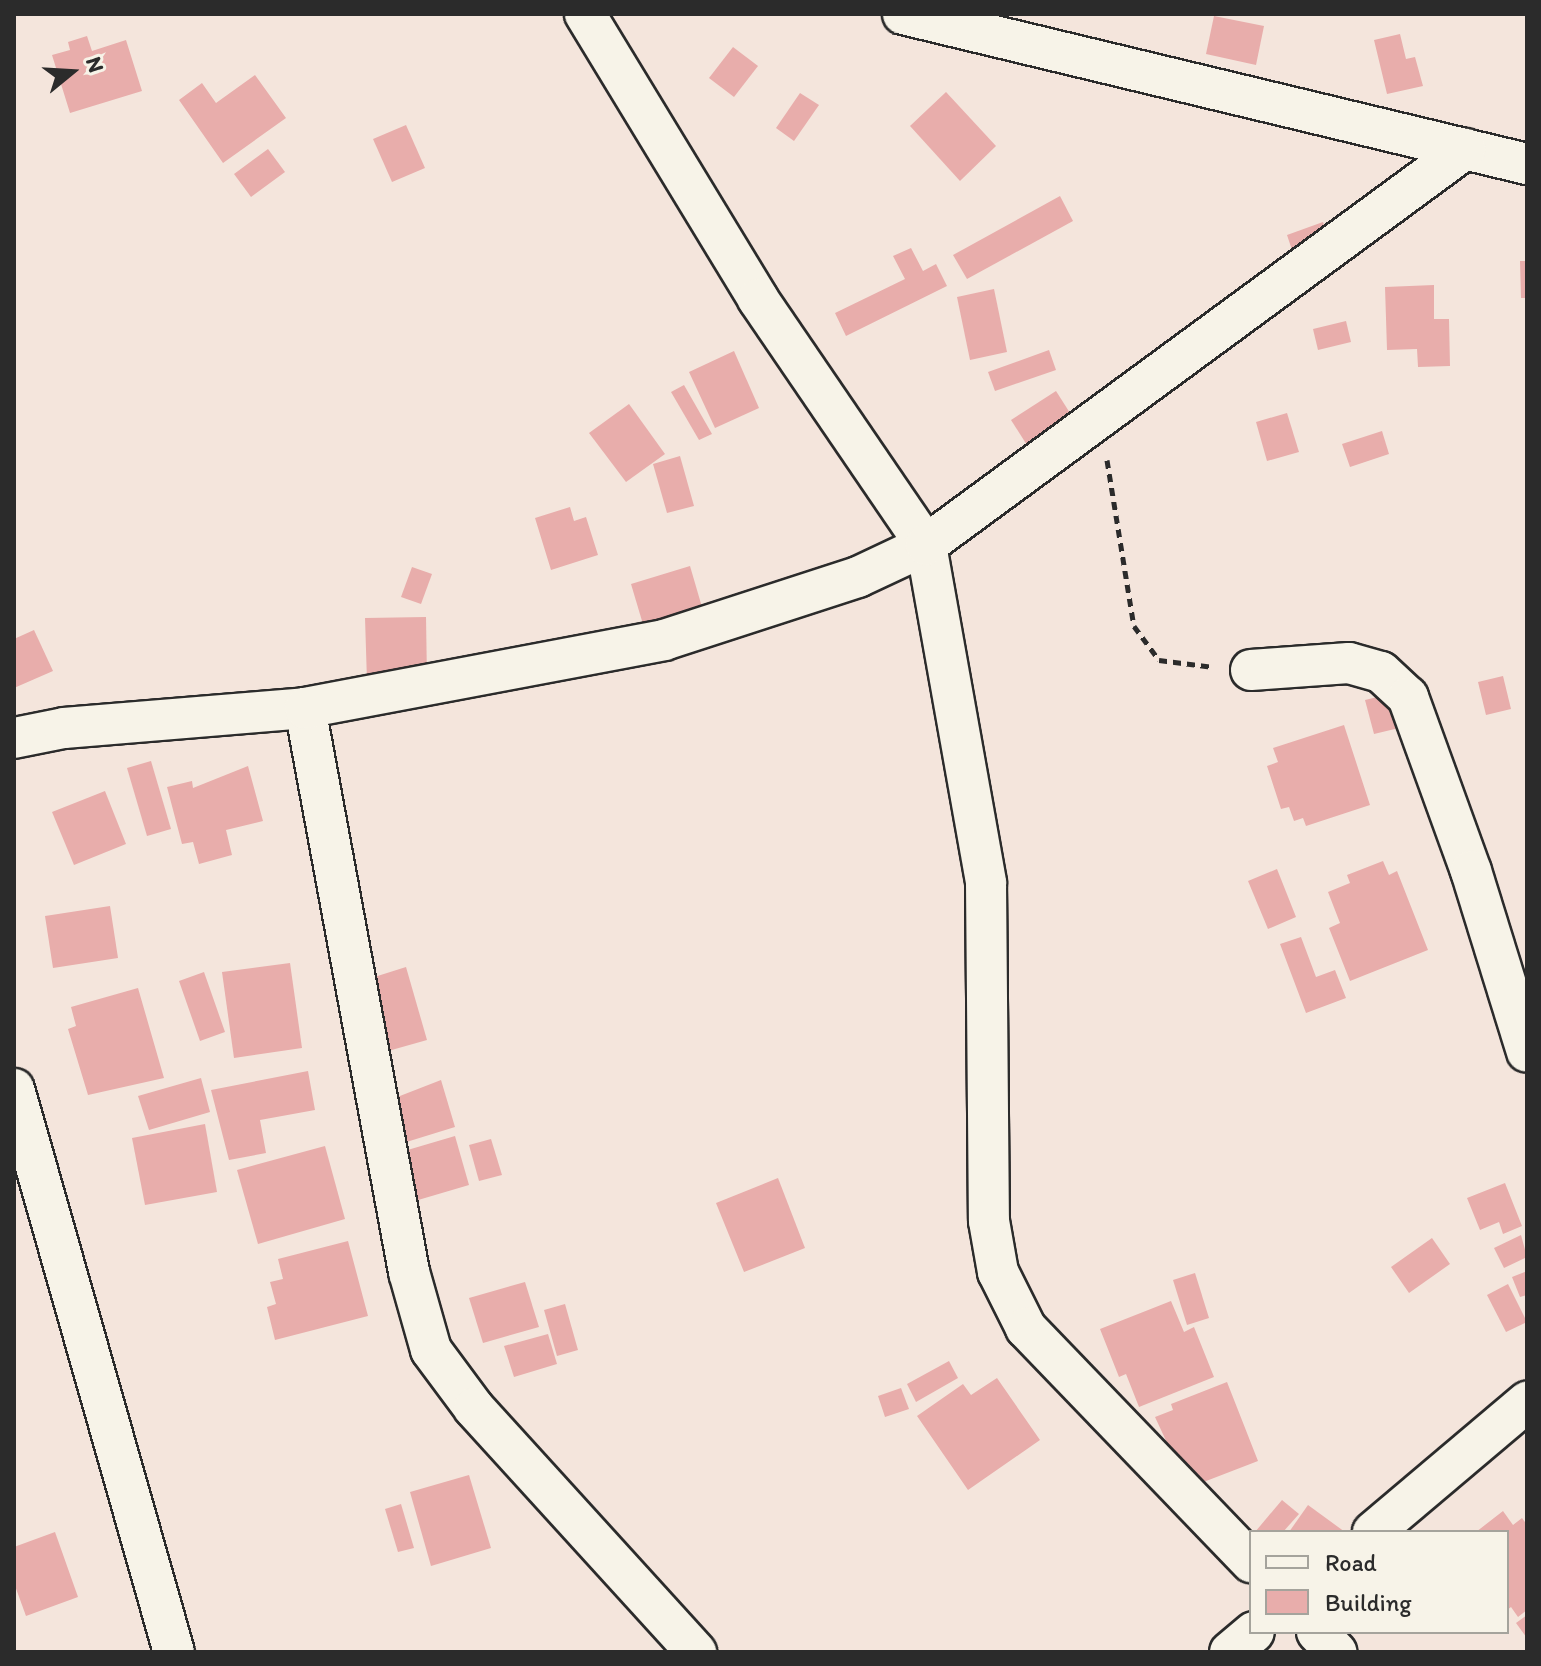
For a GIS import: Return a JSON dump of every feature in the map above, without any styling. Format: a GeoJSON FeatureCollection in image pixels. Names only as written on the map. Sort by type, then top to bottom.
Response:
{"type":"FeatureCollection","features":[{"type":"Feature","properties":{"kind":"street"},"geometry":{"type":"LineString","coordinates":[[585,14],[758,299],[926,545],[986,883],[989,1221],[998,1272],[1026,1328],[1249,1560]]}},
{"type":"Feature","properties":{"kind":"street"},"geometry":{"type":"LineString","coordinates":[[903,14],[1527,164]]}},
{"type":"Feature","properties":{"kind":"street"},"geometry":{"type":"LineString","coordinates":[[14,738],[64,728],[305,708],[664,640],[858,577],[926,545],[1465,149]]}},
{"type":"Feature","properties":{"kind":"street"},"geometry":{"type":"LineString","coordinates":[[1251,670],[1349,663],[1381,672],[1408,697],[1471,871],[1527,1052]]}},
{"type":"Feature","properties":{"kind":"street"},"geometry":{"type":"LineString","coordinates":[[305,708],[409,1272],[431,1350],[474,1408],[696,1652]]}},
{"type":"Feature","properties":{"kind":"street"},"geometry":{"type":"LineString","coordinates":[[14,1089],[174,1652]]}},
{"type":"Feature","properties":{"kind":"street"},"geometry":{"type":"LineString","coordinates":[[1375,1530],[1527,1402]]}},
{"type":"Feature","properties":{"kind":"street"},"geometry":{"type":"LineString","coordinates":[[1230,1652],[1252,1634]]}},
{"type":"Feature","properties":{"kind":"street"},"geometry":{"type":"LineString","coordinates":[[1319,1634],[1336,1652]]}},
{"type":"Feature","properties":{"kind":"path"},"geometry":{"type":"LineString","coordinates":[[1096,420],[1111,473],[1134,626],[1159,660],[1251,670]]}},
{"type":"Feature","properties":{"kind":"building"},"geometry":{"type":"Polygon","coordinates":[[[1214,16],[1264,26],[1256,65],[1206,54],[1214,16]]]}},
{"type":"Feature","properties":{"kind":"building"},"geometry":{"type":"Polygon","coordinates":[[[1400,34],[1406,59],[1415,57],[1423,86],[1387,94],[1374,40],[1400,34]]]}},
{"type":"Feature","properties":{"kind":"building"},"geometry":{"type":"Polygon","coordinates":[[[87,36],[92,51],[126,40],[142,91],[70,113],[52,55],[70,50],[68,42],[87,36]]]}},
{"type":"Feature","properties":{"kind":"building"},"geometry":{"type":"Polygon","coordinates":[[[733,47],[758,66],[734,97],[709,78],[733,47]]]}},
{"type":"Feature","properties":{"kind":"building"},"geometry":{"type":"Polygon","coordinates":[[[255,75],[286,118],[223,163],[179,100],[202,83],[216,103],[255,75]]]}},
{"type":"Feature","properties":{"kind":"building"},"geometry":{"type":"Polygon","coordinates":[[[946,92],[996,146],[960,181],[910,126],[946,92]]]}},
{"type":"Feature","properties":{"kind":"building"},"geometry":{"type":"Polygon","coordinates":[[[800,93],[819,105],[794,141],[776,128],[800,93]]]}},
{"type":"Feature","properties":{"kind":"building"},"geometry":{"type":"Polygon","coordinates":[[[406,125],[425,168],[392,182],[373,139],[406,125]]]}},
{"type":"Feature","properties":{"kind":"building"},"geometry":{"type":"Polygon","coordinates":[[[268,149],[285,172],[251,197],[234,174],[268,149]]]}},
{"type":"Feature","properties":{"kind":"building"},"geometry":{"type":"Polygon","coordinates":[[[1060,196],[1073,221],[967,279],[953,255],[1060,196]]]}},
{"type":"Feature","properties":{"kind":"building"},"geometry":{"type":"Polygon","coordinates":[[[1323,222],[1330,244],[1294,256],[1287,235],[1323,222]]]}},
{"type":"Feature","properties":{"kind":"building"},"geometry":{"type":"Polygon","coordinates":[[[911,248],[923,271],[936,264],[947,286],[846,336],[835,313],[905,279],[893,256],[911,248]]]}},
{"type":"Feature","properties":{"kind":"building"},"geometry":{"type":"Polygon","coordinates":[[[1520,261],[1527,261],[1527,298],[1521,298],[1520,261]]]}},
{"type":"Feature","properties":{"kind":"building"},"geometry":{"type":"Polygon","coordinates":[[[1434,285],[1434,319],[1449,319],[1450,366],[1418,367],[1417,349],[1387,350],[1385,287],[1434,285]]]}},
{"type":"Feature","properties":{"kind":"building"},"geometry":{"type":"Polygon","coordinates":[[[994,289],[1007,352],[970,360],[957,297],[994,289]]]}},
{"type":"Feature","properties":{"kind":"building"},"geometry":{"type":"Polygon","coordinates":[[[1346,321],[1351,342],[1318,350],[1313,329],[1346,321]]]}},
{"type":"Feature","properties":{"kind":"building"},"geometry":{"type":"Polygon","coordinates":[[[1049,350],[1056,370],[995,391],[988,372],[1049,350]]]}},
{"type":"Feature","properties":{"kind":"building"},"geometry":{"type":"Polygon","coordinates":[[[734,351],[759,408],[715,428],[689,372],[734,351]]]}},
{"type":"Feature","properties":{"kind":"building"},"geometry":{"type":"Polygon","coordinates":[[[684,385],[712,434],[699,440],[671,392],[684,385]]]}},
{"type":"Feature","properties":{"kind":"building"},"geometry":{"type":"Polygon","coordinates":[[[1056,391],[1077,424],[1032,453],[1011,420],[1056,391]]]}},
{"type":"Feature","properties":{"kind":"building"},"geometry":{"type":"Polygon","coordinates":[[[629,404],[665,454],[626,482],[589,433],[629,404]]]}},
{"type":"Feature","properties":{"kind":"building"},"geometry":{"type":"Polygon","coordinates":[[[1287,413],[1299,452],[1267,461],[1256,422],[1287,413]]]}},
{"type":"Feature","properties":{"kind":"building"},"geometry":{"type":"Polygon","coordinates":[[[1382,431],[1389,454],[1350,467],[1342,444],[1382,431]]]}},
{"type":"Feature","properties":{"kind":"building"},"geometry":{"type":"Polygon","coordinates":[[[680,456],[694,506],[667,513],[653,464],[680,456]]]}},
{"type":"Feature","properties":{"kind":"building"},"geometry":{"type":"Polygon","coordinates":[[[570,507],[574,521],[586,517],[598,555],[551,570],[535,518],[570,507]]]}},
{"type":"Feature","properties":{"kind":"building"},"geometry":{"type":"Polygon","coordinates":[[[690,566],[704,614],[645,631],[631,584],[690,566]]]}},
{"type":"Feature","properties":{"kind":"building"},"geometry":{"type":"Polygon","coordinates":[[[412,567],[432,574],[421,604],[401,597],[412,567]]]}},
{"type":"Feature","properties":{"kind":"building"},"geometry":{"type":"Polygon","coordinates":[[[426,617],[427,680],[367,681],[365,618],[426,617]]]}},
{"type":"Feature","properties":{"kind":"building"},"geometry":{"type":"Polygon","coordinates":[[[34,630],[53,671],[14,688],[14,639],[34,630]]]}},
{"type":"Feature","properties":{"kind":"building"},"geometry":{"type":"Polygon","coordinates":[[[1503,676],[1511,709],[1486,715],[1478,682],[1503,676]]]}},
{"type":"Feature","properties":{"kind":"building"},"geometry":{"type":"Polygon","coordinates":[[[1390,694],[1399,728],[1374,734],[1365,700],[1390,694]]]}},
{"type":"Feature","properties":{"kind":"building"},"geometry":{"type":"Polygon","coordinates":[[[1344,725],[1370,805],[1306,826],[1303,818],[1294,821],[1289,807],[1281,809],[1267,766],[1278,762],[1273,748],[1344,725]]]}},
{"type":"Feature","properties":{"kind":"building"},"geometry":{"type":"Polygon","coordinates":[[[151,761],[171,829],[147,836],[127,768],[151,761]]]}},
{"type":"Feature","properties":{"kind":"building"},"geometry":{"type":"Polygon","coordinates":[[[248,766],[263,821],[226,830],[232,855],[199,864],[193,842],[182,844],[167,787],[192,781],[193,788],[248,766]]]}},
{"type":"Feature","properties":{"kind":"building"},"geometry":{"type":"Polygon","coordinates":[[[105,791],[126,844],[74,865],[52,812],[105,791]]]}},
{"type":"Feature","properties":{"kind":"building"},"geometry":{"type":"Polygon","coordinates":[[[1383,861],[1389,875],[1397,871],[1428,950],[1350,981],[1329,928],[1340,923],[1328,892],[1350,883],[1347,875],[1383,861]]]}},
{"type":"Feature","properties":{"kind":"building"},"geometry":{"type":"Polygon","coordinates":[[[1277,869],[1296,917],[1268,929],[1248,881],[1277,869]]]}},
{"type":"Feature","properties":{"kind":"building"},"geometry":{"type":"Polygon","coordinates":[[[110,906],[118,958],[53,968],[45,916],[110,906]]]}},
{"type":"Feature","properties":{"kind":"building"},"geometry":{"type":"Polygon","coordinates":[[[1301,937],[1316,977],[1335,970],[1346,998],[1306,1013],[1280,944],[1301,937]]]}},
{"type":"Feature","properties":{"kind":"building"},"geometry":{"type":"Polygon","coordinates":[[[290,963],[302,1048],[234,1058],[222,972],[290,963]]]}},
{"type":"Feature","properties":{"kind":"building"},"geometry":{"type":"Polygon","coordinates":[[[406,967],[427,1040],[381,1053],[368,979],[406,967]]]}},
{"type":"Feature","properties":{"kind":"building"},"geometry":{"type":"Polygon","coordinates":[[[204,972],[225,1032],[200,1041],[179,981],[204,972]]]}},
{"type":"Feature","properties":{"kind":"building"},"geometry":{"type":"Polygon","coordinates":[[[138,988],[164,1078],[88,1095],[68,1029],[76,1026],[71,1007],[138,988]]]}},
{"type":"Feature","properties":{"kind":"building"},"geometry":{"type":"Polygon","coordinates":[[[308,1071],[315,1110],[260,1120],[266,1153],[229,1160],[211,1090],[308,1071]]]}},
{"type":"Feature","properties":{"kind":"building"},"geometry":{"type":"Polygon","coordinates":[[[201,1078],[210,1112],[149,1130],[138,1096],[201,1078]]]}},
{"type":"Feature","properties":{"kind":"building"},"geometry":{"type":"Polygon","coordinates":[[[441,1080],[455,1127],[400,1144],[387,1101],[441,1080]]]}},
{"type":"Feature","properties":{"kind":"building"},"geometry":{"type":"Polygon","coordinates":[[[205,1124],[217,1192],[145,1205],[132,1138],[205,1124]]]}},
{"type":"Feature","properties":{"kind":"building"},"geometry":{"type":"Polygon","coordinates":[[[455,1136],[469,1185],[408,1203],[394,1154],[455,1136]]]}},
{"type":"Feature","properties":{"kind":"building"},"geometry":{"type":"Polygon","coordinates":[[[491,1139],[502,1175],[479,1181],[469,1145],[491,1139]]]}},
{"type":"Feature","properties":{"kind":"building"},"geometry":{"type":"Polygon","coordinates":[[[325,1146],[345,1219],[258,1244],[237,1170],[325,1146]]]}},
{"type":"Feature","properties":{"kind":"building"},"geometry":{"type":"Polygon","coordinates":[[[778,1178],[805,1248],[744,1272],[716,1203],[778,1178]]]}},
{"type":"Feature","properties":{"kind":"building"},"geometry":{"type":"Polygon","coordinates":[[[1505,1183],[1522,1226],[1503,1234],[1499,1222],[1480,1230],[1467,1198],[1505,1183]]]}},
{"type":"Feature","properties":{"kind":"building"},"geometry":{"type":"Polygon","coordinates":[[[1521,1235],[1527,1257],[1504,1268],[1494,1248],[1521,1235]]]}},
{"type":"Feature","properties":{"kind":"building"},"geometry":{"type":"Polygon","coordinates":[[[1432,1238],[1450,1264],[1409,1293],[1391,1267],[1432,1238]]]}},
{"type":"Feature","properties":{"kind":"building"},"geometry":{"type":"Polygon","coordinates":[[[348,1241],[368,1316],[275,1340],[267,1307],[276,1304],[270,1282],[283,1279],[278,1259],[348,1241]]]}},
{"type":"Feature","properties":{"kind":"building"},"geometry":{"type":"Polygon","coordinates":[[[1527,1271],[1527,1295],[1520,1297],[1512,1277],[1527,1271]]]}},
{"type":"Feature","properties":{"kind":"building"},"geometry":{"type":"Polygon","coordinates":[[[1195,1273],[1209,1318],[1187,1325],[1173,1280],[1195,1273]]]}},
{"type":"Feature","properties":{"kind":"building"},"geometry":{"type":"Polygon","coordinates":[[[525,1282],[539,1327],[483,1343],[469,1298],[525,1282]]]}},
{"type":"Feature","properties":{"kind":"building"},"geometry":{"type":"Polygon","coordinates":[[[1508,1284],[1527,1322],[1506,1332],[1487,1295],[1508,1284]]]}},
{"type":"Feature","properties":{"kind":"building"},"geometry":{"type":"Polygon","coordinates":[[[1171,1301],[1184,1332],[1194,1327],[1214,1377],[1139,1407],[1126,1374],[1119,1377],[1100,1329],[1171,1301]]]}},
{"type":"Feature","properties":{"kind":"building"},"geometry":{"type":"Polygon","coordinates":[[[565,1304],[578,1350],[557,1356],[544,1310],[565,1304]]]}},
{"type":"Feature","properties":{"kind":"building"},"geometry":{"type":"Polygon","coordinates":[[[548,1334],[557,1364],[514,1377],[504,1346],[548,1334]]]}},
{"type":"Feature","properties":{"kind":"building"},"geometry":{"type":"Polygon","coordinates":[[[949,1361],[958,1378],[916,1402],[907,1384],[949,1361]]]}},
{"type":"Feature","properties":{"kind":"building"},"geometry":{"type":"Polygon","coordinates":[[[997,1378],[1040,1440],[968,1490],[917,1416],[963,1384],[971,1395],[997,1378]]]}},
{"type":"Feature","properties":{"kind":"building"},"geometry":{"type":"Polygon","coordinates":[[[1227,1382],[1258,1461],[1188,1488],[1155,1417],[1173,1410],[1171,1404],[1227,1382]]]}},
{"type":"Feature","properties":{"kind":"building"},"geometry":{"type":"Polygon","coordinates":[[[901,1388],[909,1409],[885,1417],[878,1396],[901,1388]]]}},
{"type":"Feature","properties":{"kind":"building"},"geometry":{"type":"Polygon","coordinates":[[[469,1475],[491,1548],[431,1566],[410,1492],[469,1475]]]}},
{"type":"Feature","properties":{"kind":"building"},"geometry":{"type":"Polygon","coordinates":[[[1282,1500],[1299,1514],[1285,1530],[1257,1530],[1282,1500]]]}},
{"type":"Feature","properties":{"kind":"building"},"geometry":{"type":"Polygon","coordinates":[[[401,1504],[414,1548],[398,1552],[385,1509],[401,1504]]]}},
{"type":"Feature","properties":{"kind":"building"},"geometry":{"type":"Polygon","coordinates":[[[1308,1505],[1342,1530],[1290,1530],[1308,1505]]]}},
{"type":"Feature","properties":{"kind":"building"},"geometry":{"type":"Polygon","coordinates":[[[1503,1511],[1513,1525],[1522,1518],[1527,1525],[1527,1610],[1518,1617],[1511,1607],[1509,1608],[1509,1530],[1479,1530],[1503,1511]]]}},
{"type":"Feature","properties":{"kind":"building"},"geometry":{"type":"Polygon","coordinates":[[[55,1532],[78,1597],[26,1616],[14,1583],[14,1547],[55,1532]]]}},
{"type":"Feature","properties":{"kind":"building"},"geometry":{"type":"Polygon","coordinates":[[[1527,1615],[1527,1638],[1516,1623],[1527,1615]]]}}]}
